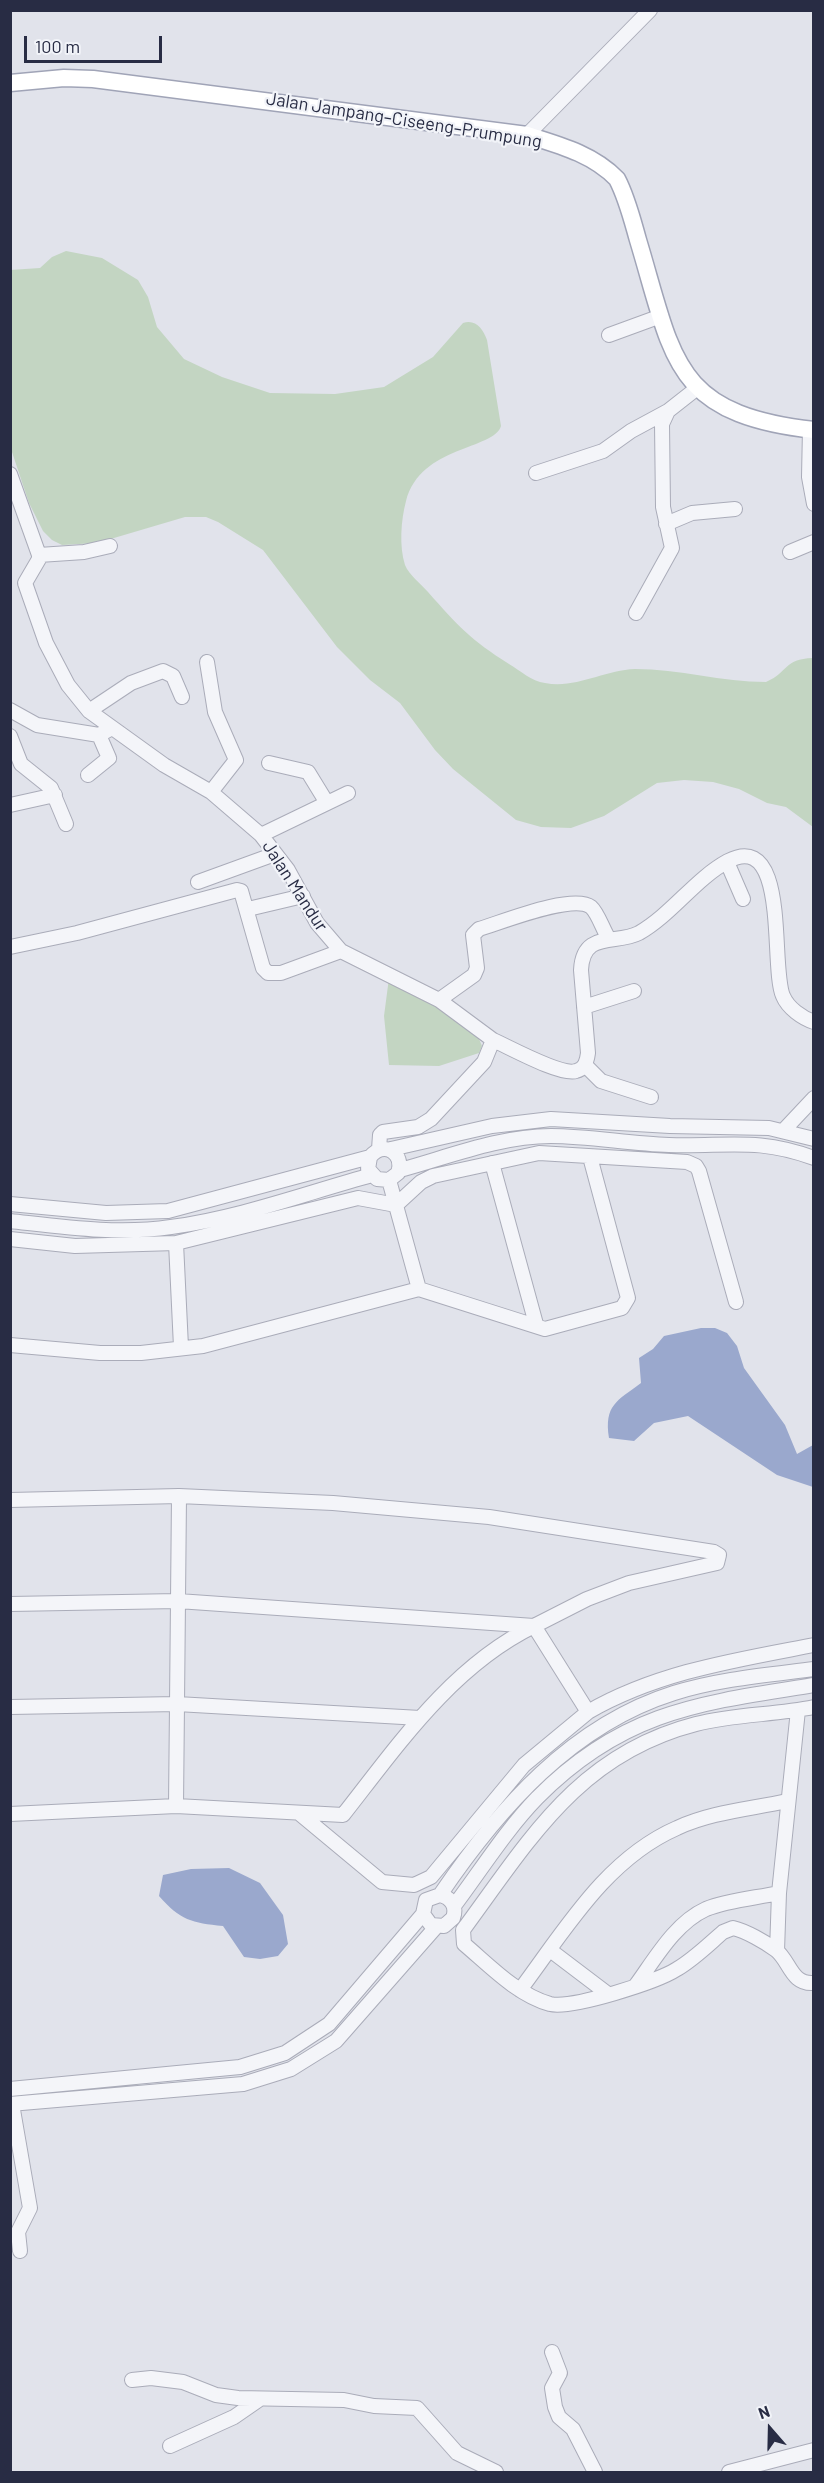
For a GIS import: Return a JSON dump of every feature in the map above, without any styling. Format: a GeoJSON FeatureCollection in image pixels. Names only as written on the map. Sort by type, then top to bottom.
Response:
{"type":"FeatureCollection","features":[{"type":"Feature","properties":{"kind":"main road","name":"Jalan Jampang–Ciseeng–Prumpung"},"geometry":{"type":"LineString","coordinates":[[10,83],[64,78],[93,79],[527,135],[568,148],[600,163],[617,179],[677,359],[696,389],[713,402],[745,417],[812,429]]}},
{"type":"Feature","properties":{"kind":"street"},"geometry":{"type":"LineString","coordinates":[[527,135],[650,10]]}},
{"type":"Feature","properties":{"kind":"street"},"geometry":{"type":"LineString","coordinates":[[609,334],[661,316]]}},
{"type":"Feature","properties":{"kind":"street"},"geometry":{"type":"LineString","coordinates":[[536,473],[603,451],[631,431],[668,411],[696,389]]}},
{"type":"Feature","properties":{"kind":"street"},"geometry":{"type":"LineString","coordinates":[[636,613],[670,555],[671,541],[666,524],[662,433],[668,411]]}},
{"type":"Feature","properties":{"kind":"street"},"geometry":{"type":"LineString","coordinates":[[812,429],[808,452],[813,504]]}},
{"type":"Feature","properties":{"kind":"street"},"geometry":{"type":"LineString","coordinates":[[10,474],[39,555],[84,552],[110,546]]}},
{"type":"Feature","properties":{"kind":"street"},"geometry":{"type":"LineString","coordinates":[[666,524],[692,513],[735,509]]}},
{"type":"Feature","properties":{"kind":"street"},"geometry":{"type":"LineString","coordinates":[[790,552],[813,542]]}},
{"type":"Feature","properties":{"kind":"street","name":"Jalan Mandur"},"geometry":{"type":"LineString","coordinates":[[39,555],[39,559],[18,583],[68,685],[89,711],[164,765],[211,792],[261,835],[288,870],[317,923],[341,951],[439,1000],[493,1040],[564,1071],[576,1071],[585,1065]]}},
{"type":"Feature","properties":{"kind":"street"},"geometry":{"type":"LineString","coordinates":[[207,662],[215,712],[236,760],[211,792]]}},
{"type":"Feature","properties":{"kind":"street"},"geometry":{"type":"LineString","coordinates":[[89,711],[131,683],[163,671],[173,676],[182,697]]}},
{"type":"Feature","properties":{"kind":"street"},"geometry":{"type":"LineString","coordinates":[[10,728],[15,712],[37,725],[99,735],[112,728]]}},
{"type":"Feature","properties":{"kind":"street"},"geometry":{"type":"LineString","coordinates":[[88,775],[109,758],[99,735]]}},
{"type":"Feature","properties":{"kind":"street"},"geometry":{"type":"LineString","coordinates":[[10,736],[21,764],[46,783],[55,795],[66,824]]}},
{"type":"Feature","properties":{"kind":"street"},"geometry":{"type":"LineString","coordinates":[[269,763],[308,772],[327,803]]}},
{"type":"Feature","properties":{"kind":"street"},"geometry":{"type":"LineString","coordinates":[[261,835],[348,793]]}},
{"type":"Feature","properties":{"kind":"street"},"geometry":{"type":"LineString","coordinates":[[10,805],[55,795]]}},
{"type":"Feature","properties":{"kind":"street"},"geometry":{"type":"LineString","coordinates":[[198,882],[275,854]]}},
{"type":"Feature","properties":{"kind":"street"},"geometry":{"type":"LineString","coordinates":[[651,1097],[601,1082],[585,1065],[588,1053],[581,961],[587,950],[594,944],[638,933],[727,862],[748,855],[756,858],[763,867],[770,884],[783,996],[799,1014],[813,1022]]}},
{"type":"Feature","properties":{"kind":"street"},"geometry":{"type":"LineString","coordinates":[[727,862],[743,899]]}},
{"type":"Feature","properties":{"kind":"street"},"geometry":{"type":"LineString","coordinates":[[10,947],[237,890],[241,891],[248,909],[263,968],[268,973],[281,973],[341,951]]}},
{"type":"Feature","properties":{"kind":"street"},"geometry":{"type":"LineString","coordinates":[[248,909],[303,896]]}},
{"type":"Feature","properties":{"kind":"street"},"geometry":{"type":"LineString","coordinates":[[439,1000],[474,975],[477,968],[473,935],[479,929],[563,904],[578,902],[591,907],[609,939]]}},
{"type":"Feature","properties":{"kind":"street"},"geometry":{"type":"LineString","coordinates":[[584,1007],[634,991]]}},
{"type":"Feature","properties":{"kind":"street"},"geometry":{"type":"LineString","coordinates":[[493,1040],[484,1062],[431,1119],[418,1127],[383,1131],[380,1152],[368,1163],[372,1175],[377,1179],[389,1180],[400,1170],[496,1144],[551,1136],[670,1145],[734,1142],[767,1144],[813,1158]]}},
{"type":"Feature","properties":{"kind":"street"},"geometry":{"type":"LineString","coordinates":[[783,1131],[813,1098]]}},
{"type":"Feature","properties":{"kind":"street"},"geometry":{"type":"LineString","coordinates":[[10,1204],[106,1213],[168,1211],[380,1152],[528,1119],[670,1126],[731,1125],[783,1131],[813,1139]]}},
{"type":"Feature","properties":{"kind":"street"},"geometry":{"type":"LineString","coordinates":[[380,1152],[397,1155],[400,1170]]}},
{"type":"Feature","properties":{"kind":"street"},"geometry":{"type":"LineString","coordinates":[[396,1205],[421,1182],[433,1176],[539,1153],[687,1162],[696,1166],[736,1302]]}},
{"type":"Feature","properties":{"kind":"street"},"geometry":{"type":"LineString","coordinates":[[10,1345],[100,1353],[141,1353],[231,1340],[419,1289],[546,1329],[622,1308],[628,1302],[590,1156]]}},
{"type":"Feature","properties":{"kind":"street"},"geometry":{"type":"LineString","coordinates":[[492,1163],[536,1324]]}},
{"type":"Feature","properties":{"kind":"street"},"geometry":{"type":"LineString","coordinates":[[10,1221],[105,1230],[170,1228],[202,1222],[372,1175]]}},
{"type":"Feature","properties":{"kind":"street"},"geometry":{"type":"LineString","coordinates":[[389,1180],[419,1289]]}},
{"type":"Feature","properties":{"kind":"street"},"geometry":{"type":"LineString","coordinates":[[10,1239],[75,1246],[176,1244],[358,1198],[396,1205]]}},
{"type":"Feature","properties":{"kind":"street"},"geometry":{"type":"LineString","coordinates":[[176,1244],[181,1347]]}},
{"type":"Feature","properties":{"kind":"street"},"geometry":{"type":"LineString","coordinates":[[10,1500],[178,1497],[333,1503],[489,1517],[714,1552],[719,1555],[717,1563],[650,1577],[605,1591],[534,1626],[477,1663],[420,1718],[343,1815],[330,1839]]}},
{"type":"Feature","properties":{"kind":"street"},"geometry":{"type":"LineString","coordinates":[[176,1806],[178,1497]]}},
{"type":"Feature","properties":{"kind":"street"},"geometry":{"type":"LineString","coordinates":[[10,1604],[178,1601],[534,1626]]}},
{"type":"Feature","properties":{"kind":"street"},"geometry":{"type":"LineString","coordinates":[[534,1626],[588,1712]]}},
{"type":"Feature","properties":{"kind":"street"},"geometry":{"type":"LineString","coordinates":[[299,1814],[382,1882],[414,1885],[431,1877],[524,1765],[588,1712],[635,1687],[693,1670],[813,1645]]}},
{"type":"Feature","properties":{"kind":"street"},"geometry":{"type":"LineString","coordinates":[[10,2089],[240,2067],[285,2053],[329,2024],[423,1909],[430,1897],[440,1894],[473,1846],[544,1770],[593,1731],[644,1704],[674,1693],[710,1684],[813,1668]]}},
{"type":"Feature","properties":{"kind":"street"},"geometry":{"type":"LineString","coordinates":[[20,2251],[18,2232],[30,2208],[11,2104],[243,2084],[291,2069],[336,2041],[436,1927],[451,1921],[454,1906],[537,1798],[601,1745],[635,1726],[679,1710],[713,1701],[813,1685]]}},
{"type":"Feature","properties":{"kind":"street"},"geometry":{"type":"LineString","coordinates":[[10,1707],[177,1704],[420,1718]]}},
{"type":"Feature","properties":{"kind":"street"},"geometry":{"type":"LineString","coordinates":[[813,1707],[736,1716],[696,1724],[654,1737],[623,1753],[595,1772],[548,1815],[463,1930],[461,1937],[464,1944],[520,1990],[548,2003],[561,2005],[608,1994],[676,1970],[728,1929],[737,1929],[777,1951],[796,1978],[813,1983]]}},
{"type":"Feature","properties":{"kind":"street"},"geometry":{"type":"LineString","coordinates":[[777,1951],[779,1893],[798,1710]]}},
{"type":"Feature","properties":{"kind":"street"},"geometry":{"type":"LineString","coordinates":[[520,1990],[608,1876],[655,1839],[702,1819],[788,1801]]}},
{"type":"Feature","properties":{"kind":"street"},"geometry":{"type":"LineString","coordinates":[[10,1814],[176,1806],[343,1815]]}},
{"type":"Feature","properties":{"kind":"street"},"geometry":{"type":"LineString","coordinates":[[414,1885],[414,1897],[423,1909],[427,1923],[436,1927]]}},
{"type":"Feature","properties":{"kind":"street"},"geometry":{"type":"LineString","coordinates":[[636,1985],[685,1924],[696,1915],[717,1906],[779,1893]]}},
{"type":"Feature","properties":{"kind":"street"},"geometry":{"type":"LineString","coordinates":[[440,1894],[449,1898],[454,1906]]}},
{"type":"Feature","properties":{"kind":"street"},"geometry":{"type":"LineString","coordinates":[[717,1906],[728,1929]]}},
{"type":"Feature","properties":{"kind":"street"},"geometry":{"type":"LineString","coordinates":[[550,1950],[608,1994]]}},
{"type":"Feature","properties":{"kind":"street"},"geometry":{"type":"LineString","coordinates":[[552,2352],[560,2373],[552,2392],[555,2407],[559,2417],[573,2428],[595,2472]]}},
{"type":"Feature","properties":{"kind":"street"},"geometry":{"type":"LineString","coordinates":[[132,2380],[164,2379],[195,2386],[216,2395],[260,2399],[344,2400],[374,2406],[417,2408],[457,2453],[496,2472]]}},
{"type":"Feature","properties":{"kind":"street"},"geometry":{"type":"LineString","coordinates":[[170,2446],[234,2417],[260,2399]]}},
{"type":"Feature","properties":{"kind":"street"},"geometry":{"type":"LineString","coordinates":[[729,2472],[813,2450]]}},
{"type":"Feature","properties":{"kind":"green space"},"geometry":{"type":"Polygon","coordinates":[[[66,251],[102,258],[138,280],[148,297],[157,327],[184,359],[222,377],[270,393],[335,394],[384,387],[433,357],[463,323],[472,322],[478,326],[487,340],[501,426],[496,434],[441,459],[426,469],[414,483],[406,501],[402,525],[402,550],[407,569],[475,640],[540,682],[568,683],[635,669],[766,682],[791,663],[813,658],[813,827],[786,807],[767,803],[739,789],[713,782],[684,780],[657,783],[604,816],[571,828],[541,827],[516,820],[453,769],[435,750],[400,703],[370,680],[337,647],[263,550],[218,522],[206,517],[185,517],[97,543],[62,545],[52,540],[43,531],[29,503],[11,449],[10,270],[40,268],[52,257],[66,251]]]}},
{"type":"Feature","properties":{"kind":"green space"},"geometry":{"type":"Polygon","coordinates":[[[389,978],[443,1006],[467,1023],[482,1046],[479,1053],[439,1066],[389,1065],[384,1016],[389,978]]]}},
{"type":"Feature","properties":{"kind":"water"},"geometry":{"type":"Polygon","coordinates":[[[701,1328],[715,1328],[727,1333],[737,1346],[744,1368],[785,1425],[797,1454],[813,1445],[813,1487],[777,1475],[688,1416],[654,1423],[634,1441],[609,1438],[609,1418],[614,1405],[641,1383],[639,1358],[653,1349],[664,1336],[701,1328]]]}},
{"type":"Feature","properties":{"kind":"water"},"geometry":{"type":"Polygon","coordinates":[[[229,1868],[260,1883],[283,1915],[288,1944],[278,1956],[260,1959],[244,1957],[223,1926],[187,1919],[159,1896],[163,1875],[191,1869],[229,1868]]]}}]}
